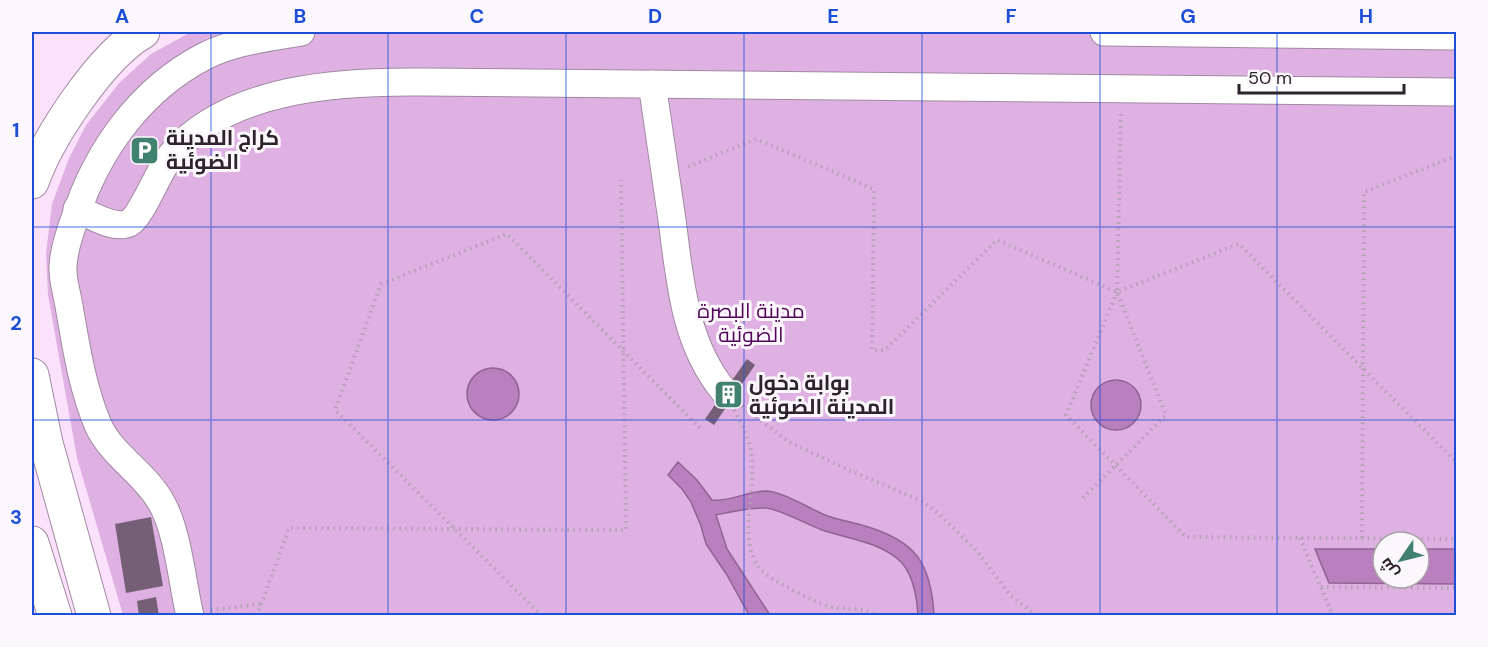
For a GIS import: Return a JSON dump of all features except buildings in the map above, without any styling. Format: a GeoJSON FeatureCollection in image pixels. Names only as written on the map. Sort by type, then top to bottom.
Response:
{"type":"FeatureCollection","features":[{"type":"Feature","properties":{"kind":"main road"},"geometry":{"type":"LineString","coordinates":[[32,182],[68,111],[99,72],[133,37],[142,32]]}},
{"type":"Feature","properties":{"kind":"main road"},"geometry":{"type":"LineString","coordinates":[[32,375],[46,444],[94,615]]}},
{"type":"Feature","properties":{"kind":"main road"},"geometry":{"type":"LineString","coordinates":[[32,543],[55,615]]}},
{"type":"Feature","properties":{"kind":"street"},"geometry":{"type":"LineString","coordinates":[[190,614],[169,519],[160,500],[106,439],[91,403],[78,356],[63,269],[65,247],[77,209],[93,172],[129,116],[152,92],[175,74],[206,56],[238,43],[301,32]]}},
{"type":"Feature","properties":{"kind":"street"},"geometry":{"type":"LineString","coordinates":[[1104,32],[1456,36]]}},
{"type":"Feature","properties":{"kind":"street"},"geometry":{"type":"LineString","coordinates":[[77,209],[116,225],[130,222],[136,217],[171,155],[194,132],[220,115],[254,101],[350,83],[1456,92]]}},
{"type":"Feature","properties":{"kind":"street"},"geometry":{"type":"LineString","coordinates":[[652,84],[689,327],[704,362],[731,399]]}},
{"type":"Feature","properties":{"kind":"path"},"geometry":{"type":"LineString","coordinates":[[1122,89],[1117,292],[1066,415],[1186,537],[1456,539]]}},
{"type":"Feature","properties":{"kind":"path"},"geometry":{"type":"LineString","coordinates":[[665,176],[756,139],[874,189],[873,350],[885,350],[997,240],[1117,292],[1166,415],[1083,498]]}},
{"type":"Feature","properties":{"kind":"path"},"geometry":{"type":"LineString","coordinates":[[1362,538],[1364,192],[1456,156]]}},
{"type":"Feature","properties":{"kind":"path"},"geometry":{"type":"LineString","coordinates":[[257,615],[290,528],[626,530],[621,180]]}},
{"type":"Feature","properties":{"kind":"path"},"geometry":{"type":"LineString","coordinates":[[542,615],[335,410],[381,284],[507,234],[703,431]]}},
{"type":"Feature","properties":{"kind":"path"},"geometry":{"type":"LineString","coordinates":[[1117,292],[1239,244],[1456,462]]}},
{"type":"Feature","properties":{"kind":"path"},"geometry":{"type":"LineString","coordinates":[[731,399],[750,445],[752,472],[748,533],[754,560],[760,569],[769,576],[828,606],[870,611],[877,615]]}},
{"type":"Feature","properties":{"kind":"path"},"geometry":{"type":"LineString","coordinates":[[731,399],[789,441],[922,501],[939,514],[977,551],[1010,595],[1037,615]]}},
{"type":"Feature","properties":{"kind":"path"},"geometry":{"type":"LineString","coordinates":[[1300,538],[1333,615]]}},
{"type":"Feature","properties":{"kind":"path"},"geometry":{"type":"LineString","coordinates":[[1321,587],[1456,588]]}},
{"type":"Feature","properties":{"kind":"path"},"geometry":{"type":"LineString","coordinates":[[190,614],[261,604]]}},
{"type":"Feature","properties":{"kind":"green space","name":"مدينة البصرة الضوئية"},"geometry":{"type":"Polygon","coordinates":[[[191,32],[1456,32],[1456,615],[123,615],[77,458],[48,295],[46,253],[52,204],[69,158],[86,125],[120,82],[151,54],[191,32]]]}},
{"type":"Feature","properties":{"kind":"shaded area"},"geometry":{"type":"Polygon","coordinates":[[[493,368],[503,370],[511,376],[517,384],[519,394],[517,404],[511,412],[503,418],[493,420],[483,418],[475,412],[469,404],[467,394],[469,384],[475,376],[483,370],[493,368]]]}},
{"type":"Feature","properties":{"kind":"shaded area"},"geometry":{"type":"Polygon","coordinates":[[[1111,380],[1121,380],[1134,387],[1141,400],[1141,410],[1134,423],[1121,430],[1111,430],[1102,426],[1095,419],[1091,410],[1091,400],[1095,391],[1102,384],[1111,380]]]}},
{"type":"Feature","properties":{"kind":"shaded area"},"geometry":{"type":"Polygon","coordinates":[[[678,462],[697,480],[712,500],[759,491],[773,492],[825,515],[865,526],[897,539],[918,557],[924,568],[929,581],[934,615],[918,615],[912,581],[906,568],[885,550],[822,530],[779,511],[760,508],[716,515],[727,549],[770,615],[749,615],[727,575],[706,544],[691,502],[668,475],[678,462]]]}},
{"type":"Feature","properties":{"kind":"shaded area"},"geometry":{"type":"Polygon","coordinates":[[[1315,549],[1371,549],[1371,583],[1329,583],[1315,549]]]}},
{"type":"Feature","properties":{"kind":"shaded area"},"geometry":{"type":"Polygon","coordinates":[[[1431,549],[1456,549],[1456,584],[1431,584],[1431,549]]]}},
{"type":"Feature","properties":{"kind":"place","name":"كراج المدينة الضوئية"},"geometry":{"type":"Point","coordinates":[145,150]}},
{"type":"Feature","properties":{"kind":"place","name":"بوابة دخول المدينة الضوئية"},"geometry":{"type":"Point","coordinates":[728,395]}}]}
